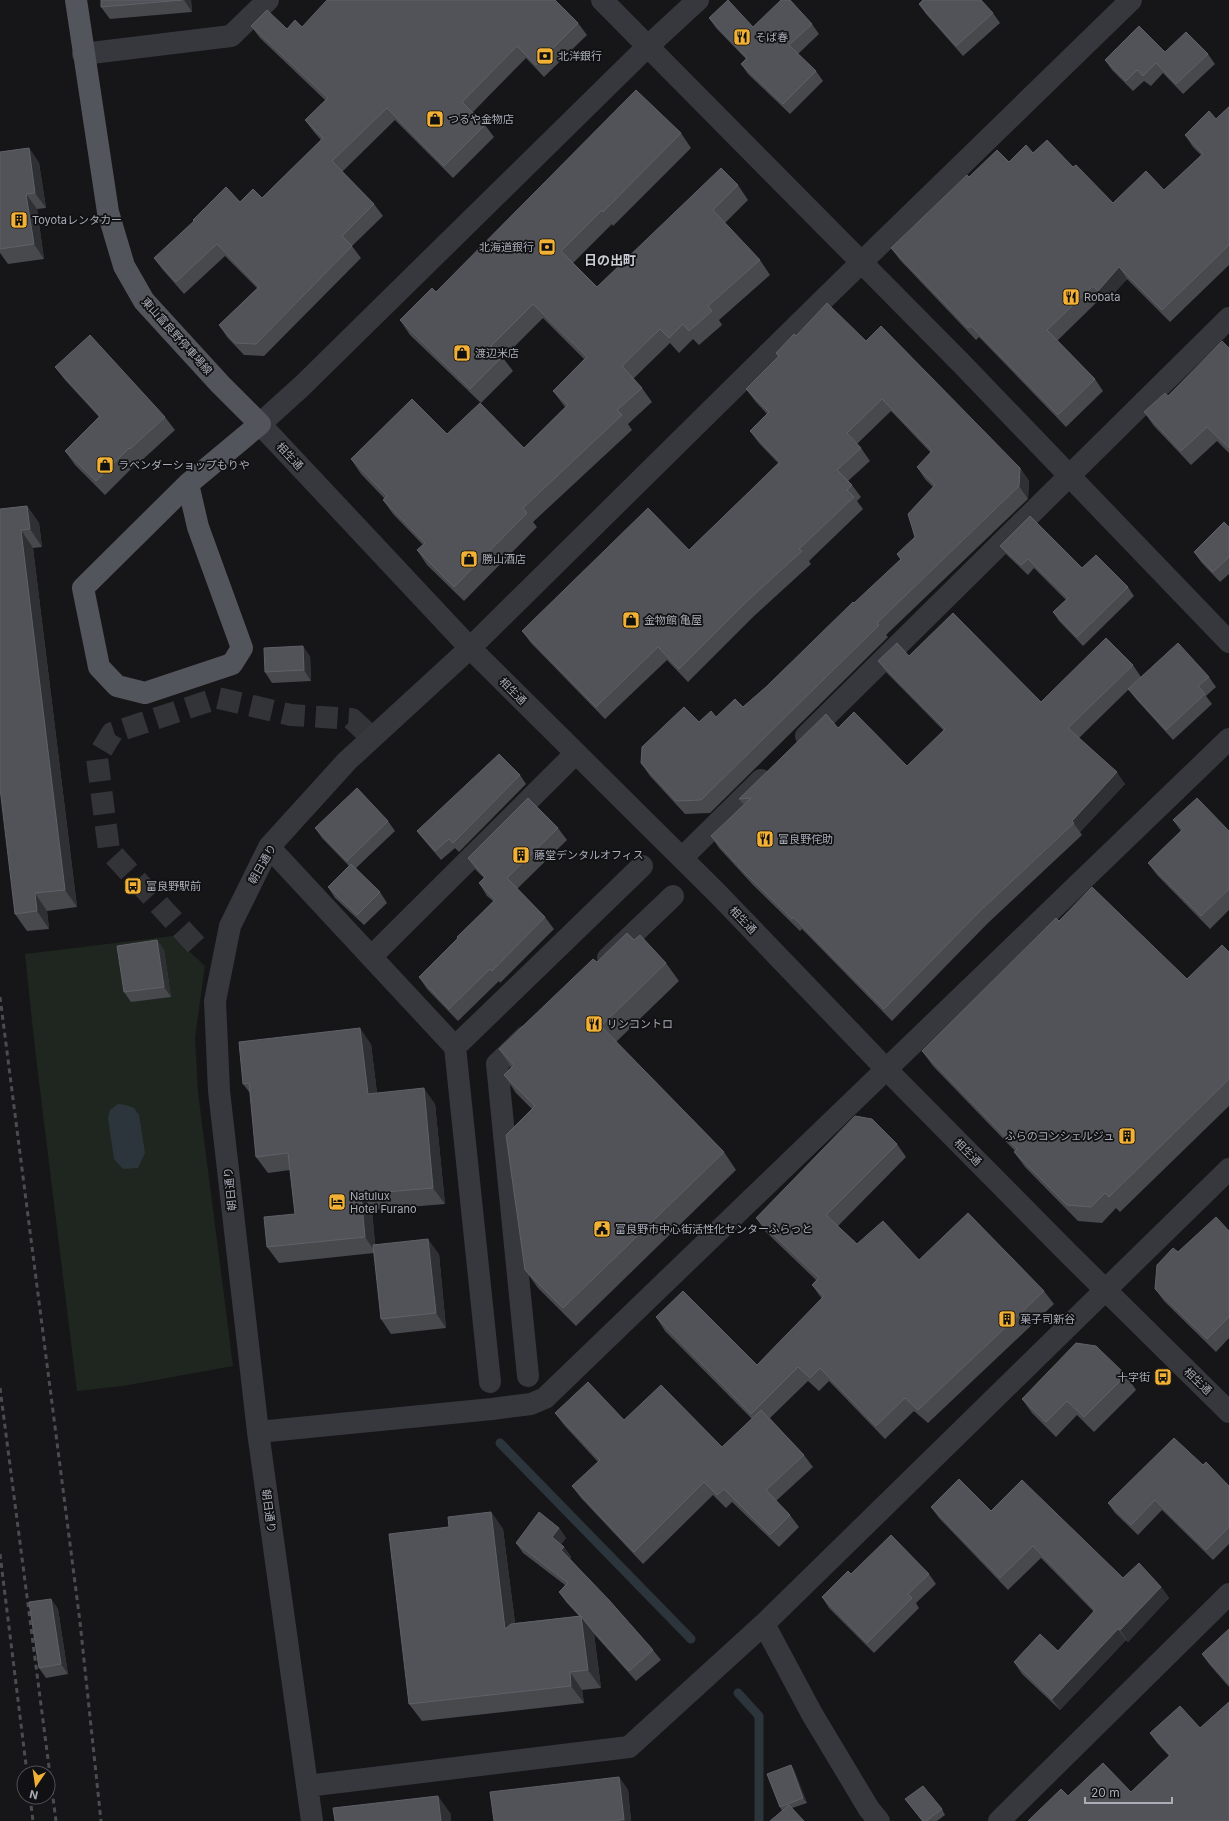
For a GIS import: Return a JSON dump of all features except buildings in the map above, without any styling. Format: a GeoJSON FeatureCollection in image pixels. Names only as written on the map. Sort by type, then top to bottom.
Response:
{"type":"FeatureCollection","features":[{"type":"Feature","properties":{"kind":"main road","name":"東山富良野停車場線"},"geometry":{"type":"LineString","coordinates":[[76,0],[108,212],[124,266],[144,301],[220,384],[260,424]]}},
{"type":"Feature","properties":{"kind":"main road"},"geometry":{"type":"LineString","coordinates":[[188,484],[198,527],[242,648],[232,664],[145,693],[117,686],[99,667],[83,588],[188,484],[260,424]]}},
{"type":"Feature","properties":{"kind":"street"},"geometry":{"type":"LineString","coordinates":[[83,54],[231,36],[268,0]]}},
{"type":"Feature","properties":{"kind":"street"},"geometry":{"type":"LineString","coordinates":[[602,0],[647,48],[681,78],[862,261],[1070,475],[1229,642]]}},
{"type":"Feature","properties":{"kind":"street"},"geometry":{"type":"LineString","coordinates":[[260,424],[307,381],[647,48],[698,0]]}},
{"type":"Feature","properties":{"kind":"street","name":"朝日通り"},"geometry":{"type":"LineString","coordinates":[[312,1821],[258,1432],[219,1091],[215,1002],[230,926],[269,847],[347,761],[470,648],[862,261],[1131,0]]}},
{"type":"Feature","properties":{"kind":"street"},"geometry":{"type":"LineString","coordinates":[[792,749],[1229,318]]}},
{"type":"Feature","properties":{"kind":"street","name":"相生通"},"geometry":{"type":"LineString","coordinates":[[260,424],[470,648],[682,858],[887,1070],[1105,1290],[1229,1412]]}},
{"type":"Feature","properties":{"kind":"street"},"geometry":{"type":"LineString","coordinates":[[258,1432],[486,1410],[531,1404],[545,1398],[1229,739]]}},
{"type":"Feature","properties":{"kind":"street"},"geometry":{"type":"LineString","coordinates":[[371,957],[576,753]]}},
{"type":"Feature","properties":{"kind":"street"},"geometry":{"type":"LineString","coordinates":[[682,858],[776,766]]}},
{"type":"Feature","properties":{"kind":"street"},"geometry":{"type":"LineString","coordinates":[[269,847],[454,1047],[490,1382]]}},
{"type":"Feature","properties":{"kind":"street"},"geometry":{"type":"LineString","coordinates":[[454,1047],[642,866]]}},
{"type":"Feature","properties":{"kind":"street"},"geometry":{"type":"LineString","coordinates":[[593,972],[673,896]]}},
{"type":"Feature","properties":{"kind":"street"},"geometry":{"type":"LineString","coordinates":[[528,1376],[497,1064],[542,1021]]}},
{"type":"Feature","properties":{"kind":"street"},"geometry":{"type":"LineString","coordinates":[[307,1786],[629,1747],[764,1624],[1229,1169]]}},
{"type":"Feature","properties":{"kind":"street"},"geometry":{"type":"LineString","coordinates":[[999,1821],[1229,1594]]}},
{"type":"Feature","properties":{"kind":"street"},"geometry":{"type":"LineString","coordinates":[[764,1624],[812,1714],[869,1809],[879,1821]]}},
{"type":"Feature","properties":{"kind":"shaded area"},"geometry":{"type":"Polygon","coordinates":[[[173,936],[205,966],[195,1038],[198,1092],[233,1366],[123,1386],[77,1391],[35,1049],[25,954],[173,936]]]}},
{"type":"Feature","properties":{"kind":"shaded area"},"geometry":{"type":"Polygon","coordinates":[[[118,1104],[134,1108],[139,1115],[145,1153],[138,1168],[123,1169],[114,1159],[108,1118],[110,1110],[118,1104]]]}},
{"type":"Feature","properties":{"kind":"waterway"},"geometry":{"type":"LineString","coordinates":[[500,1443],[691,1639]]}},
{"type":"Feature","properties":{"kind":"waterway"},"geometry":{"type":"LineString","coordinates":[[738,1693],[759,1716],[759,1821]]}},
{"type":"Feature","properties":{"kind":"tunnel"},"geometry":{"type":"LineString","coordinates":[[196,945],[109,850],[97,758],[112,733],[218,698],[291,715],[352,719],[372,738]]}},
{"type":"Feature","properties":{"kind":"railway"},"geometry":{"type":"LineString","coordinates":[[0,997],[80,1622],[101,1821]]}},
{"type":"Feature","properties":{"kind":"railway"},"geometry":{"type":"LineString","coordinates":[[0,1388],[56,1821]]}},
{"type":"Feature","properties":{"kind":"railway"},"geometry":{"type":"LineString","coordinates":[[0,1554],[26,1765]]}},
{"type":"Feature","properties":{"kind":"railway"},"geometry":{"type":"LineString","coordinates":[[31,1805],[33,1821]]}},
{"type":"Feature","properties":{"kind":"place","name":"そば春"},"geometry":{"type":"Point","coordinates":[742,37]}},
{"type":"Feature","properties":{"kind":"place","name":"北洋銀行"},"geometry":{"type":"Point","coordinates":[545,56]}},
{"type":"Feature","properties":{"kind":"place","name":"つるや金物店"},"geometry":{"type":"Point","coordinates":[435,119]}},
{"type":"Feature","properties":{"kind":"place","name":"Toyotaレンタカー"},"geometry":{"type":"Point","coordinates":[19,220]}},
{"type":"Feature","properties":{"kind":"place","name":"北海道銀行"},"geometry":{"type":"Point","coordinates":[547,247]}},
{"type":"Feature","properties":{"kind":"place","name":"Robata"},"geometry":{"type":"Point","coordinates":[1071,297]}},
{"type":"Feature","properties":{"kind":"place","name":"渡辺米店"},"geometry":{"type":"Point","coordinates":[462,353]}},
{"type":"Feature","properties":{"kind":"place","name":"ラベンダーショップもりや"},"geometry":{"type":"Point","coordinates":[105,465]}},
{"type":"Feature","properties":{"kind":"place","name":"勝山酒店"},"geometry":{"type":"Point","coordinates":[469,559]}},
{"type":"Feature","properties":{"kind":"place","name":"金物館 亀屋"},"geometry":{"type":"Point","coordinates":[631,620]}},
{"type":"Feature","properties":{"kind":"place","name":"富良野侘助"},"geometry":{"type":"Point","coordinates":[765,839]}},
{"type":"Feature","properties":{"kind":"place","name":"藤堂デンタルオフィス"},"geometry":{"type":"Point","coordinates":[521,855]}},
{"type":"Feature","properties":{"kind":"place","name":"富良野駅前"},"geometry":{"type":"Point","coordinates":[133,886]}},
{"type":"Feature","properties":{"kind":"place","name":"リンコントロ"},"geometry":{"type":"Point","coordinates":[594,1024]}},
{"type":"Feature","properties":{"kind":"place","name":"ふらのコンシェルジュ"},"geometry":{"type":"Point","coordinates":[1127,1136]}},
{"type":"Feature","properties":{"kind":"place","name":"Natulux Hotel Furano"},"geometry":{"type":"Point","coordinates":[337,1202]}},
{"type":"Feature","properties":{"kind":"place","name":"富良野市中心街活性化センターふらっと"},"geometry":{"type":"Point","coordinates":[602,1229]}},
{"type":"Feature","properties":{"kind":"place","name":"菓子司新谷"},"geometry":{"type":"Point","coordinates":[1007,1319]}},
{"type":"Feature","properties":{"kind":"place","name":"十字街"},"geometry":{"type":"Point","coordinates":[1163,1377]}},
{"type":"Feature","properties":{"kind":"district","name":"日の出町"},"geometry":{"type":"Point","coordinates":[610,260]}}]}
